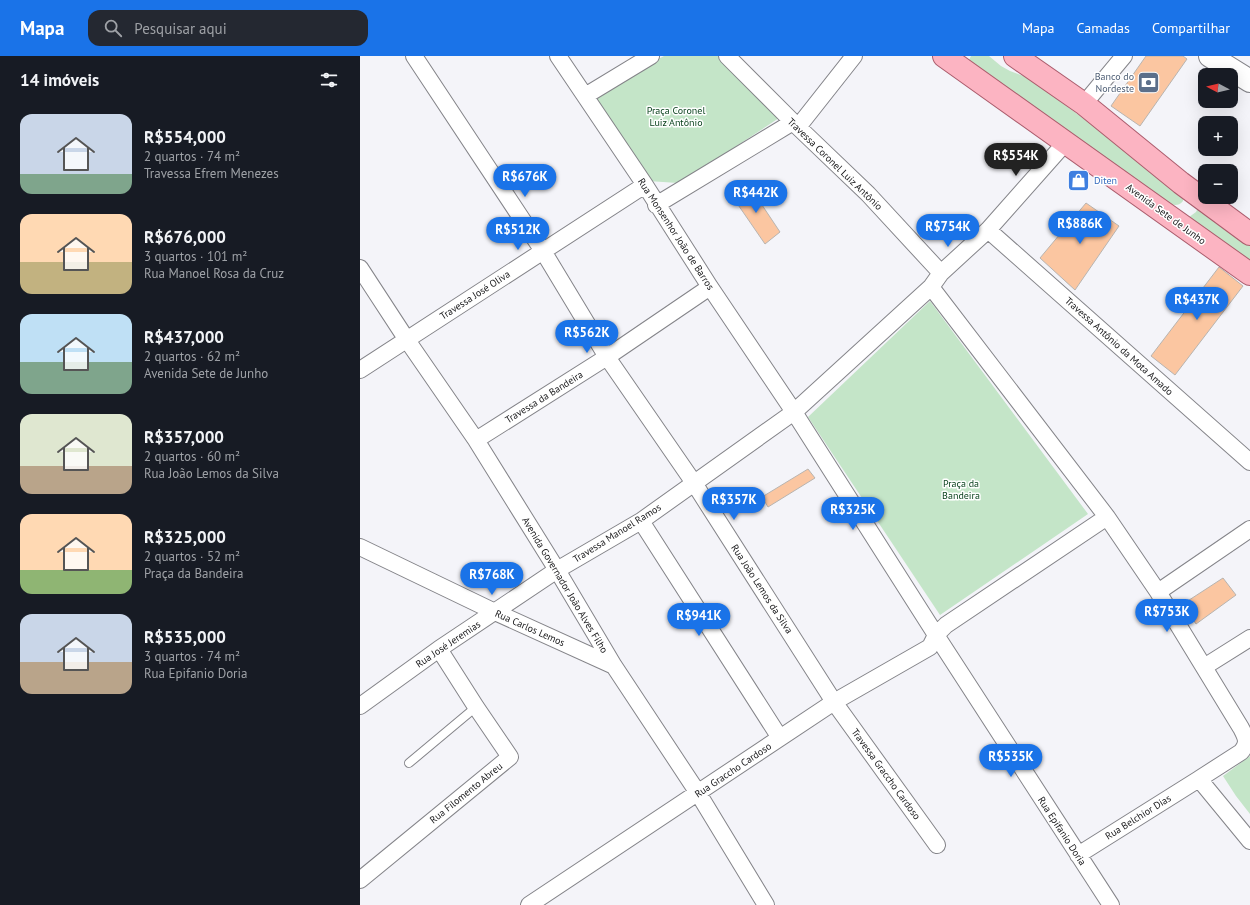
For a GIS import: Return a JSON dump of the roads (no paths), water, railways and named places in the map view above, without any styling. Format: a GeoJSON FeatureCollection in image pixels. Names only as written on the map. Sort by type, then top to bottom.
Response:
{"type":"FeatureCollection","features":[{"type":"Feature","properties":{"kind":"main road","name":"Avenida Sete de Junho"},"geometry":{"type":"LineString","coordinates":[[944,56],[967,65],[1066,142],[1250,274]]}},
{"type":"Feature","properties":{"kind":"main road"},"geometry":{"type":"LineString","coordinates":[[1013,57],[1084,104],[1181,183],[1250,234]]}},
{"type":"Feature","properties":{"kind":"main road"},"geometry":{"type":"LineString","coordinates":[[1150,202],[1174,211],[1187,208],[1190,205],[1189,196],[1181,183]]}},
{"type":"Feature","properties":{"kind":"street","name":"Rua João Lemos da Silva"},"geometry":{"type":"LineString","coordinates":[[414,56],[543,251],[607,357],[694,483],[834,702]]}},
{"type":"Feature","properties":{"kind":"street","name":"Rua Monsenhor João de Barros"},"geometry":{"type":"LineString","coordinates":[[558,56],[794,412]]}},
{"type":"Feature","properties":{"kind":"street"},"geometry":{"type":"LineString","coordinates":[[585,96],[651,56]]}},
{"type":"Feature","properties":{"kind":"street","name":"Travessa Coronel Luiz Antônio"},"geometry":{"type":"LineString","coordinates":[[727,56],[868,194],[941,273]]}},
{"type":"Feature","properties":{"kind":"street"},"geometry":{"type":"LineString","coordinates":[[656,205],[795,124],[854,56]]}},
{"type":"Feature","properties":{"kind":"street"},"geometry":{"type":"LineString","coordinates":[[1084,104],[1124,56]]}},
{"type":"Feature","properties":{"kind":"street"},"geometry":{"type":"LineString","coordinates":[[1210,56],[1250,81]]}},
{"type":"Feature","properties":{"kind":"street"},"geometry":{"type":"LineString","coordinates":[[1066,142],[988,230],[941,273],[931,287],[794,412],[936,636],[946,625],[1107,517]]}},
{"type":"Feature","properties":{"kind":"street","name":"Travessa José Oliva"},"geometry":{"type":"LineString","coordinates":[[360,370],[644,185]]}},
{"type":"Feature","properties":{"kind":"street","name":"Travessa Antônio da Mota Amado"},"geometry":{"type":"LineString","coordinates":[[988,230],[1250,462]]}},
{"type":"Feature","properties":{"kind":"street","name":"Avenida Governador João Alves Filho"},"geometry":{"type":"LineString","coordinates":[[360,268],[407,340],[476,440],[557,570],[614,666],[698,793],[766,905]]}},
{"type":"Feature","properties":{"kind":"street","name":"Travessa da Bandeira"},"geometry":{"type":"LineString","coordinates":[[476,440],[607,357],[710,287]]}},
{"type":"Feature","properties":{"kind":"street"},"geometry":{"type":"LineString","coordinates":[[931,287],[1107,517],[1158,592],[1204,667],[1250,638]]}},
{"type":"Feature","properties":{"kind":"street","name":"Travessa Manoel Ramos"},"geometry":{"type":"LineString","coordinates":[[557,570],[641,521],[794,412]]}},
{"type":"Feature","properties":{"kind":"street"},"geometry":{"type":"LineString","coordinates":[[641,521],[780,738]]}},
{"type":"Feature","properties":{"kind":"street"},"geometry":{"type":"LineString","coordinates":[[1158,592],[1250,529]]}},
{"type":"Feature","properties":{"kind":"street","name":"Rua Carlos Lemos"},"geometry":{"type":"LineString","coordinates":[[360,547],[495,612],[614,666]]}},
{"type":"Feature","properties":{"kind":"street","name":"Rua José Jeremias"},"geometry":{"type":"LineString","coordinates":[[360,706],[439,649],[557,570]]}},
{"type":"Feature","properties":{"kind":"street","name":"Rua Graccho Cardoso"},"geometry":{"type":"LineString","coordinates":[[529,905],[834,702],[930,647],[936,636]]}},
{"type":"Feature","properties":{"kind":"street","name":"Rua Epifanio Doria"},"geometry":{"type":"LineString","coordinates":[[936,636],[1111,905]]}},
{"type":"Feature","properties":{"kind":"street","name":"Rua Filomento Abreu"},"geometry":{"type":"LineString","coordinates":[[360,880],[510,757],[439,649]]}},
{"type":"Feature","properties":{"kind":"street","name":"Rua Belchior Dias"},"geometry":{"type":"LineString","coordinates":[[1078,855],[1241,752],[1245,746],[1246,738],[1204,667]]}},
{"type":"Feature","properties":{"kind":"street","name":"Travessa Graccho Cardoso"},"geometry":{"type":"LineString","coordinates":[[834,702],[937,845]]}},
{"type":"Feature","properties":{"kind":"street"},"geometry":{"type":"LineString","coordinates":[[1199,779],[1250,841]]}},
{"type":"Feature","properties":{"kind":"lane"},"geometry":{"type":"LineString","coordinates":[[409,763],[476,707]]}},
{"type":"Feature","properties":{"kind":"place","name":"Banco do Nordeste"},"geometry":{"type":"Point","coordinates":[1149,82]}},
{"type":"Feature","properties":{"kind":"place","name":"Diten"},"geometry":{"type":"Point","coordinates":[1079,180]}},
{"type":"Feature","properties":{"kind":"park label","name":"Praça Coronel Luiz Antônio"},"geometry":{"type":"Point","coordinates":[676,116]}},
{"type":"Feature","properties":{"kind":"park label","name":"Praça da Bandeira"},"geometry":{"type":"Point","coordinates":[961,488]}}]}
